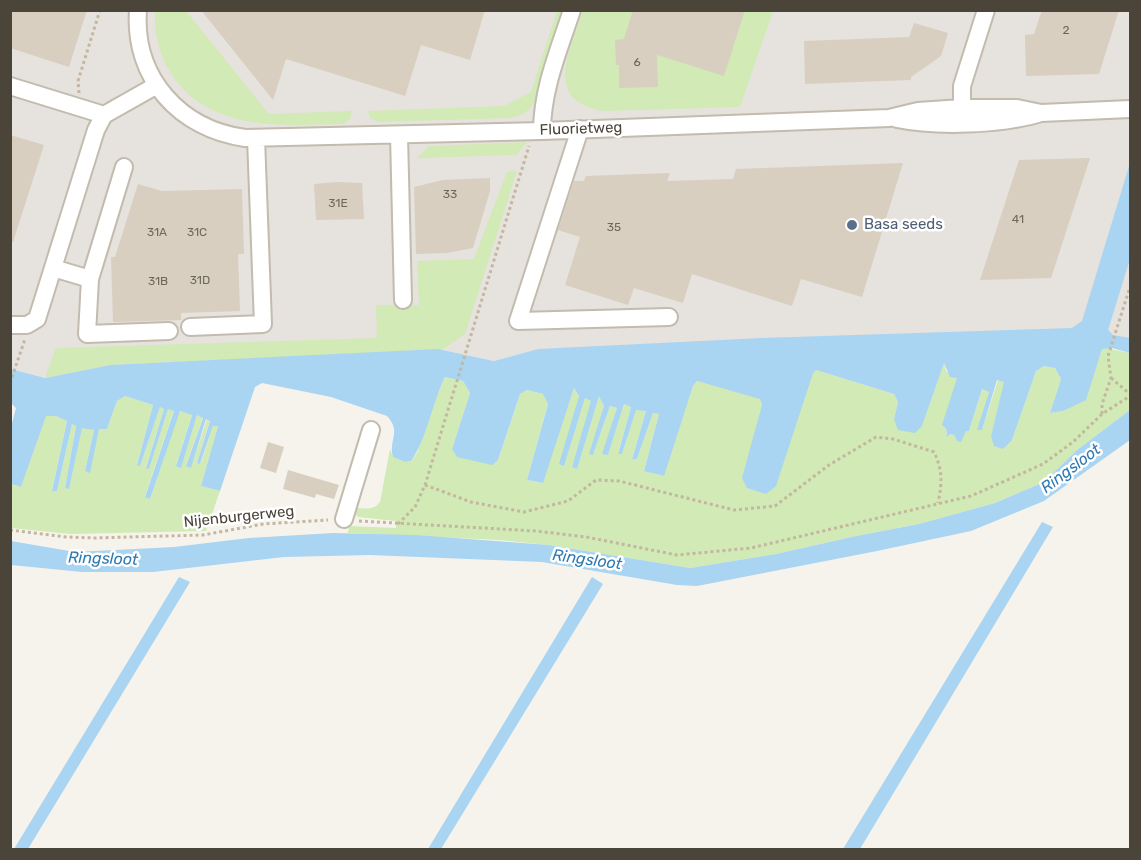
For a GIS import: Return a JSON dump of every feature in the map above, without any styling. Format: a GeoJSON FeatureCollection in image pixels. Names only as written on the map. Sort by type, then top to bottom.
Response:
{"type":"FeatureCollection","features":[{"type":"Feature","properties":{"kind":"street","name":"Fluorietweg"},"geometry":{"type":"LineString","coordinates":[[138,10],[141,51],[157,85],[173,104],[192,120],[231,136],[256,138],[399,135],[889,118],[915,123],[962,115],[1017,120],[1041,112],[1131,109]]}},
{"type":"Feature","properties":{"kind":"street"},"geometry":{"type":"LineString","coordinates":[[538,131],[543,103],[572,10]]}},
{"type":"Feature","properties":{"kind":"street"},"geometry":{"type":"LineString","coordinates":[[962,115],[962,86],[986,10]]}},
{"type":"Feature","properties":{"kind":"street"},"geometry":{"type":"LineString","coordinates":[[19,325],[37,318],[96,130],[104,115],[157,85]]}},
{"type":"Feature","properties":{"kind":"street"},"geometry":{"type":"LineString","coordinates":[[10,86],[104,115]]}},
{"type":"Feature","properties":{"kind":"street"},"geometry":{"type":"LineString","coordinates":[[580,129],[518,321],[669,317]]}},
{"type":"Feature","properties":{"kind":"street"},"geometry":{"type":"LineString","coordinates":[[399,135],[403,300]]}},
{"type":"Feature","properties":{"kind":"street"},"geometry":{"type":"LineString","coordinates":[[190,327],[263,324],[256,138]]}},
{"type":"Feature","properties":{"kind":"street"},"geometry":{"type":"LineString","coordinates":[[124,167],[90,279],[87,334],[169,331]]}},
{"type":"Feature","properties":{"kind":"street"},"geometry":{"type":"LineString","coordinates":[[53,268],[90,279]]}},
{"type":"Feature","properties":{"kind":"street"},"geometry":{"type":"LineString","coordinates":[[344,519],[372,430]]}},
{"type":"Feature","properties":{"kind":"path"},"geometry":{"type":"LineString","coordinates":[[77,106],[80,89],[78,81],[100,10]]}},
{"type":"Feature","properties":{"kind":"path"},"geometry":{"type":"LineString","coordinates":[[398,524],[415,507],[425,485],[538,131]]}},
{"type":"Feature","properties":{"kind":"path"},"geometry":{"type":"LineString","coordinates":[[1102,414],[1102,404],[1111,378],[1109,354],[1131,287]]}},
{"type":"Feature","properties":{"kind":"path"},"geometry":{"type":"LineString","coordinates":[[10,383],[17,364],[19,325]]}},
{"type":"Feature","properties":{"kind":"path"},"geometry":{"type":"LineString","coordinates":[[1111,378],[1131,395]]}},
{"type":"Feature","properties":{"kind":"path","name":"Nijenburgerweg"},"geometry":{"type":"LineString","coordinates":[[10,530],[95,538],[192,535],[263,524],[344,519],[536,531],[586,537],[678,555],[751,548],[971,496],[1043,464],[1073,442],[1102,414],[1131,395]]}},
{"type":"Feature","properties":{"kind":"path"},"geometry":{"type":"LineString","coordinates":[[425,485],[471,502],[524,512],[568,501],[596,480],[619,481],[734,510],[775,506],[829,465],[876,437],[893,439],[934,452],[941,466],[938,504]]}},
{"type":"Feature","properties":{"kind":"shaded area"},"geometry":{"type":"Polygon","coordinates":[[[10,11],[1130,11],[1130,342],[538,349],[494,361],[438,349],[110,365],[45,378],[11,369],[10,11]]]}},
{"type":"Feature","properties":{"kind":"green space"},"geometry":{"type":"Polygon","coordinates":[[[155,11],[186,11],[269,114],[352,111],[350,119],[343,124],[271,124],[225,116],[204,106],[186,92],[166,65],[158,43],[155,11]]]}},
{"type":"Feature","properties":{"kind":"green space"},"geometry":{"type":"Polygon","coordinates":[[[557,11],[563,11],[535,100],[531,107],[522,114],[510,118],[378,122],[370,118],[368,111],[504,106],[531,92],[557,11]]]}},
{"type":"Feature","properties":{"kind":"green space"},"geometry":{"type":"Polygon","coordinates":[[[583,11],[773,11],[740,107],[604,111],[585,105],[573,97],[567,86],[565,72],[583,11]]]}},
{"type":"Feature","properties":{"kind":"green space"},"geometry":{"type":"Polygon","coordinates":[[[527,142],[516,155],[417,158],[429,146],[527,142]]]}},
{"type":"Feature","properties":{"kind":"green space"},"geometry":{"type":"Polygon","coordinates":[[[517,171],[465,334],[442,350],[110,365],[45,378],[56,348],[377,338],[376,305],[419,305],[417,261],[474,259],[507,172],[517,171]]]}},
{"type":"Feature","properties":{"kind":"green space"},"geometry":{"type":"Polygon","coordinates":[[[1102,349],[1130,353],[1130,410],[1077,450],[1044,482],[995,503],[919,524],[776,554],[690,568],[549,545],[499,540],[348,533],[349,526],[396,528],[396,521],[358,517],[354,512],[355,508],[372,508],[380,502],[390,449],[393,457],[405,462],[411,461],[417,453],[445,377],[463,381],[470,393],[452,449],[498,460],[520,394],[527,390],[543,394],[548,403],[527,480],[542,483],[574,388],[579,396],[564,465],[585,398],[592,401],[572,467],[577,468],[599,395],[604,406],[593,455],[610,406],[617,408],[603,454],[608,454],[624,404],[631,407],[618,453],[622,454],[636,409],[646,411],[632,458],[637,459],[653,413],[659,414],[644,470],[663,476],[693,386],[697,381],[760,398],[762,405],[816,370],[894,394],[898,402],[894,419],[922,426],[944,362],[946,371],[957,378],[946,428],[948,437],[951,434],[954,435],[957,441],[966,431],[969,431],[982,389],[989,392],[978,430],[982,430],[998,380],[1005,382],[991,436],[1012,440],[1036,371],[1044,366],[1055,368],[1061,379],[1050,413],[1063,411],[1085,399],[1102,349]]]}},
{"type":"Feature","properties":{"kind":"green space"},"geometry":{"type":"Polygon","coordinates":[[[125,396],[153,405],[137,464],[140,466],[160,407],[164,409],[146,467],[149,468],[168,409],[174,410],[145,496],[150,499],[179,411],[192,414],[176,465],[181,467],[197,415],[203,417],[186,465],[191,467],[207,419],[210,420],[197,463],[201,463],[213,426],[218,426],[201,486],[220,491],[206,531],[70,534],[11,528],[10,484],[21,487],[45,416],[56,416],[67,421],[52,490],[57,491],[72,424],[76,425],[65,488],[69,488],[82,427],[94,430],[85,471],[99,428],[107,429],[117,401],[125,396]]]}},
{"type":"Feature","properties":{"kind":"water"},"geometry":{"type":"Polygon","coordinates":[[[1130,163],[1130,259],[1108,330],[1113,335],[1130,338],[1130,353],[1112,348],[1102,349],[1086,400],[1063,411],[1050,413],[1061,379],[1055,368],[1044,366],[1036,371],[1012,440],[1003,449],[994,446],[991,436],[1004,382],[997,380],[982,430],[977,430],[989,392],[982,389],[969,431],[966,431],[961,442],[957,441],[954,435],[947,437],[946,428],[942,425],[957,378],[950,377],[944,363],[922,426],[915,433],[898,430],[894,419],[898,402],[894,394],[816,370],[813,373],[776,486],[766,494],[747,488],[742,478],[762,405],[760,399],[697,381],[693,386],[664,476],[644,471],[659,414],[653,413],[637,459],[632,459],[646,411],[636,410],[622,454],[618,454],[631,407],[624,404],[608,455],[602,454],[617,408],[610,406],[593,455],[589,454],[604,406],[599,396],[577,469],[572,467],[591,401],[585,398],[564,466],[559,464],[579,396],[574,388],[543,483],[527,480],[548,404],[543,394],[527,390],[520,394],[498,460],[492,465],[457,457],[452,449],[470,393],[463,381],[445,377],[417,452],[411,461],[405,462],[393,457],[394,427],[387,416],[331,397],[262,383],[255,387],[220,491],[201,486],[218,426],[213,426],[200,464],[197,463],[210,421],[206,419],[191,468],[186,466],[203,418],[197,415],[181,468],[176,466],[192,415],[180,411],[150,499],[145,497],[174,411],[168,409],[149,469],[146,468],[164,409],[160,407],[140,466],[137,465],[153,405],[125,396],[117,401],[107,429],[99,429],[90,473],[85,471],[94,430],[82,428],[69,489],[65,488],[76,426],[72,424],[57,491],[52,491],[67,421],[56,416],[46,416],[21,487],[11,484],[11,427],[16,408],[11,403],[11,369],[45,378],[110,365],[438,349],[494,361],[538,349],[762,338],[1072,328],[1082,321],[1130,163]]]}},
{"type":"Feature","properties":{"kind":"water","name":"Ringsloot"},"geometry":{"type":"Polygon","coordinates":[[[1130,410],[1130,440],[1044,501],[971,531],[697,586],[677,585],[542,562],[370,555],[284,557],[153,572],[82,572],[11,565],[11,541],[75,552],[174,547],[249,538],[333,533],[415,535],[549,545],[690,568],[776,554],[919,524],[995,503],[1044,482],[1077,450],[1130,410]]]}},
{"type":"Feature","properties":{"kind":"water"},"geometry":{"type":"Polygon","coordinates":[[[1042,522],[1053,527],[860,849],[843,849],[1042,522]]]}},
{"type":"Feature","properties":{"kind":"water"},"geometry":{"type":"Polygon","coordinates":[[[179,577],[190,582],[28,849],[14,849],[179,577]]]}},
{"type":"Feature","properties":{"kind":"water"},"geometry":{"type":"Polygon","coordinates":[[[592,577],[603,584],[441,849],[428,849],[592,577]]]}},
{"type":"Feature","properties":{"kind":"building"},"geometry":{"type":"Polygon","coordinates":[[[10,10],[87,10],[69,67],[10,48],[10,10]]]}},
{"type":"Feature","properties":{"kind":"building"},"geometry":{"type":"Polygon","coordinates":[[[201,10],[485,10],[470,60],[421,45],[405,96],[286,59],[273,100],[201,10]]]}},
{"type":"Feature","properties":{"kind":"building"},"geometry":{"type":"Polygon","coordinates":[[[633,10],[745,10],[724,76],[657,55],[658,87],[619,88],[619,65],[616,65],[615,40],[624,39],[633,10]]]}},
{"type":"Feature","properties":{"kind":"building"},"geometry":{"type":"Polygon","coordinates":[[[1042,10],[1119,10],[1099,74],[1026,76],[1025,35],[1034,34],[1042,10]]]}},
{"type":"Feature","properties":{"kind":"building"},"geometry":{"type":"Polygon","coordinates":[[[914,23],[948,33],[941,56],[911,77],[911,80],[805,84],[804,41],[909,37],[914,23]]]}},
{"type":"Feature","properties":{"kind":"building"},"geometry":{"type":"Polygon","coordinates":[[[10,135],[44,145],[13,242],[10,242],[10,135]]]}},
{"type":"Feature","properties":{"kind":"building"},"geometry":{"type":"Polygon","coordinates":[[[1090,158],[1051,278],[980,280],[1019,160],[1090,158]]]}},
{"type":"Feature","properties":{"kind":"building"},"geometry":{"type":"Polygon","coordinates":[[[903,163],[862,297],[801,279],[792,306],[692,274],[683,303],[634,288],[628,305],[565,285],[580,237],[558,230],[574,181],[584,181],[586,176],[670,173],[667,181],[733,179],[736,169],[903,163]]]}},
{"type":"Feature","properties":{"kind":"building"},"geometry":{"type":"Polygon","coordinates":[[[490,178],[490,191],[473,248],[447,253],[416,254],[414,187],[443,180],[490,178]]]}},
{"type":"Feature","properties":{"kind":"building"},"geometry":{"type":"Polygon","coordinates":[[[362,183],[364,219],[316,220],[314,184],[362,183]]]}},
{"type":"Feature","properties":{"kind":"building"},"geometry":{"type":"Polygon","coordinates":[[[138,184],[162,191],[242,189],[244,254],[238,254],[240,311],[181,313],[181,320],[113,322],[111,257],[115,257],[138,184]]]}},
{"type":"Feature","properties":{"kind":"building"},"geometry":{"type":"Polygon","coordinates":[[[268,442],[284,447],[276,473],[260,468],[268,442]]]}},
{"type":"Feature","properties":{"kind":"building"},"geometry":{"type":"Polygon","coordinates":[[[288,470],[339,485],[334,499],[316,494],[315,498],[283,489],[288,470]]]}},
{"type":"Feature","properties":{"kind":"place","name":"Basa seeds"},"geometry":{"type":"Point","coordinates":[852,225]}}]}
